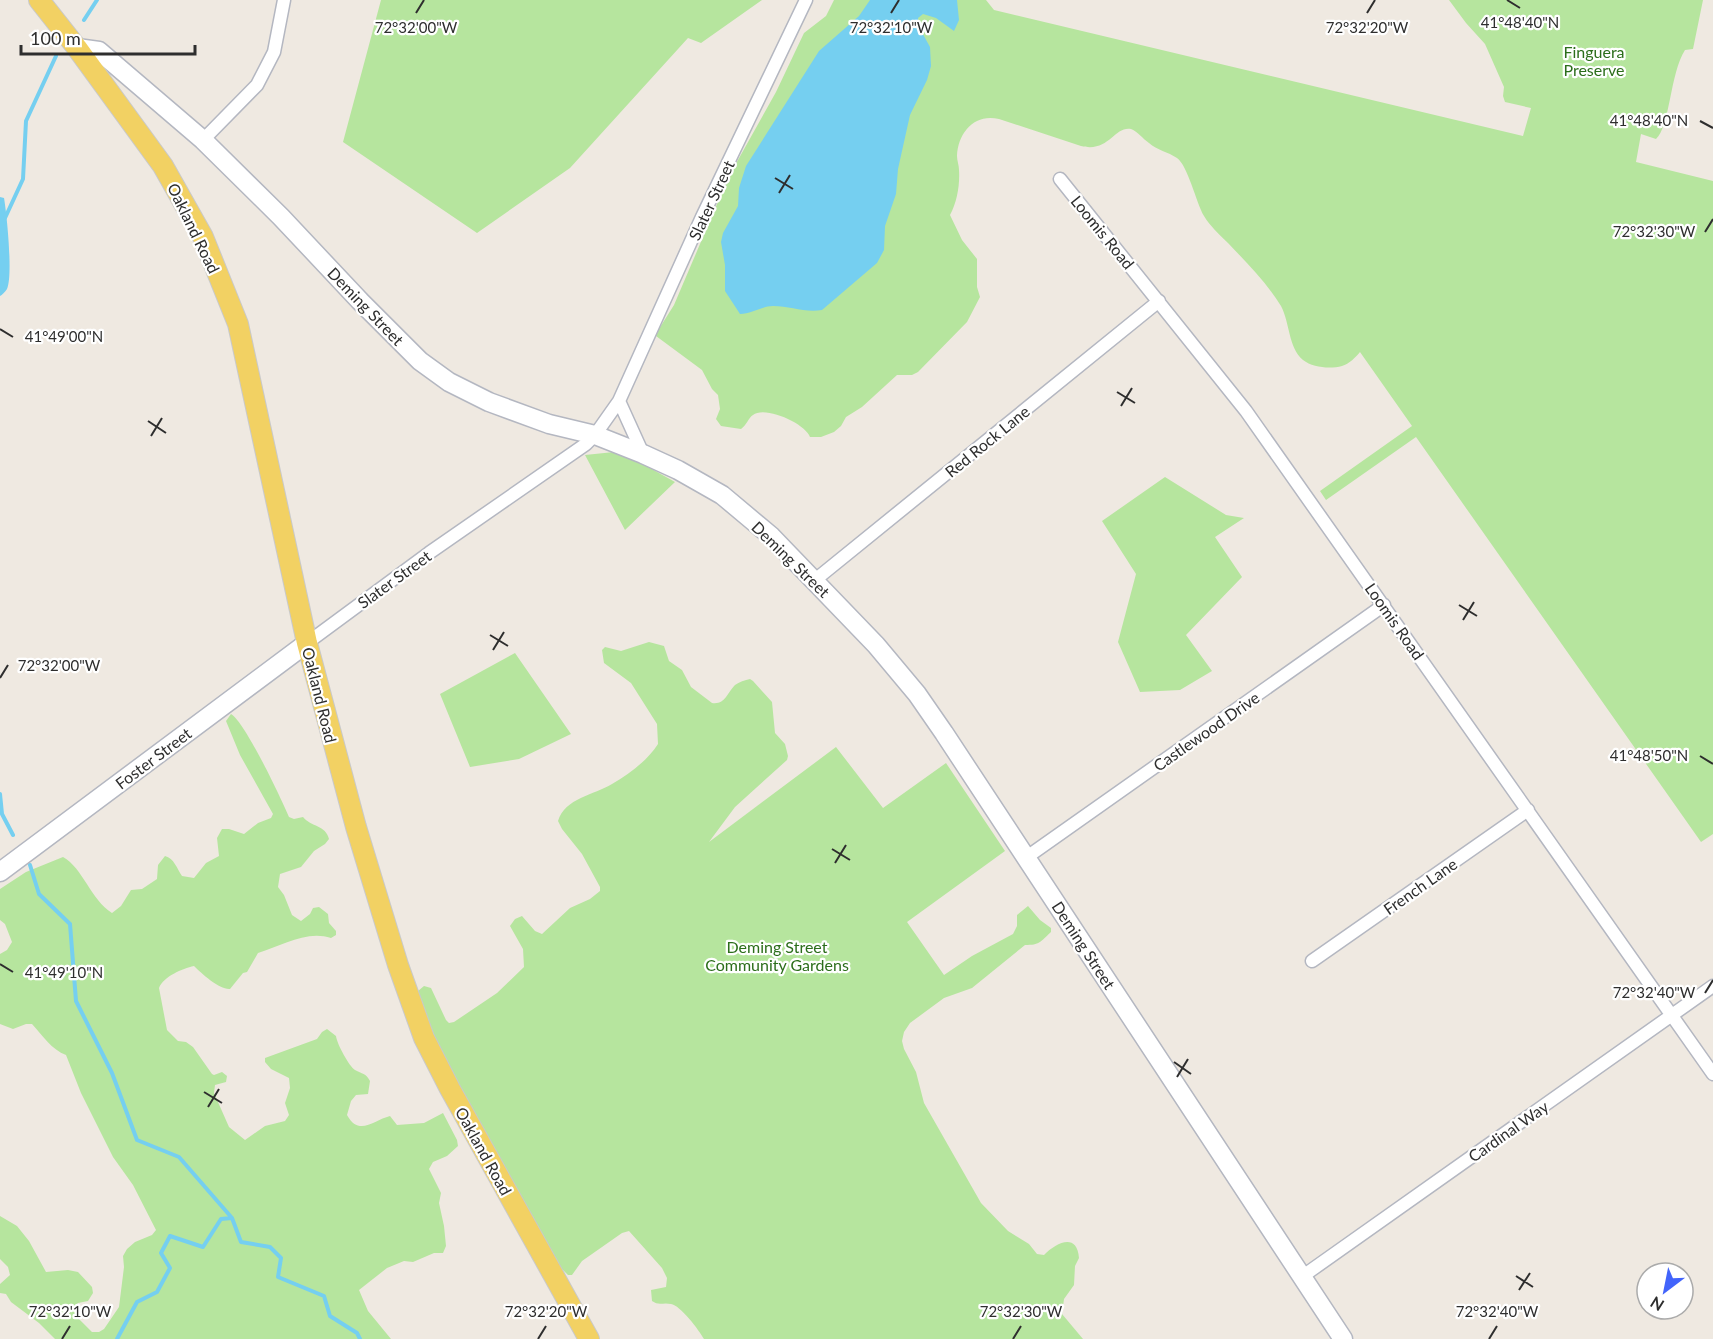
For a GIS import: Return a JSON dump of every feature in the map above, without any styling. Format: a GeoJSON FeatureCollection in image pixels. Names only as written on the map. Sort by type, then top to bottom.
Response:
{"type":"FeatureCollection","features":[{"type":"Feature","properties":{"kind":"main road"},"geometry":{"type":"LineString","coordinates":[[39,0],[77,48]]}},
{"type":"Feature","properties":{"kind":"main road","name":"Oakland Road"},"geometry":{"type":"LineString","coordinates":[[77,48],[163,166],[203,237],[238,324],[327,725],[396,959],[424,1038],[589,1339]]}},
{"type":"Feature","properties":{"kind":"street"},"geometry":{"type":"LineString","coordinates":[[203,140],[257,85],[274,52],[284,0]]}},
{"type":"Feature","properties":{"kind":"street","name":"Slater Street"},"geometry":{"type":"LineString","coordinates":[[307,643],[429,553],[586,444],[595,435],[619,401],[702,217],[806,0]]}},
{"type":"Feature","properties":{"kind":"street","name":"Deming Street"},"geometry":{"type":"LineString","coordinates":[[77,48],[99,51],[203,140],[420,361],[449,382],[489,402],[549,424],[595,435],[678,470],[722,495],[771,536],[815,580],[876,645],[917,694],[1027,857],[1343,1339]]}},
{"type":"Feature","properties":{"kind":"street","name":"Loomis Road"},"geometry":{"type":"LineString","coordinates":[[1060,179],[1246,411],[1713,1074]]}},
{"type":"Feature","properties":{"kind":"street","name":"Red Rock Lane"},"geometry":{"type":"LineString","coordinates":[[815,580],[1159,301]]}},
{"type":"Feature","properties":{"kind":"street"},"geometry":{"type":"LineString","coordinates":[[619,401],[643,454]]}},
{"type":"Feature","properties":{"kind":"street","name":"Castlewood Drive"},"geometry":{"type":"LineString","coordinates":[[1027,857],[1384,605]]}},
{"type":"Feature","properties":{"kind":"street","name":"Foster Street"},"geometry":{"type":"LineString","coordinates":[[0,873],[307,643]]}},
{"type":"Feature","properties":{"kind":"street","name":"French Lane"},"geometry":{"type":"LineString","coordinates":[[1312,961],[1528,810]]}},
{"type":"Feature","properties":{"kind":"street","name":"Cardinal Way"},"geometry":{"type":"LineString","coordinates":[[1303,1275],[1713,986]]}},
{"type":"Feature","properties":{"kind":"green space"},"geometry":{"type":"Polygon","coordinates":[[[381,0],[762,0],[701,43],[688,38],[570,168],[477,233],[343,142],[381,0]]]}},
{"type":"Feature","properties":{"kind":"green space","name":"Finguera Preserve"},"geometry":{"type":"Polygon","coordinates":[[[834,0],[986,0],[994,10],[1523,136],[1531,108],[1505,102],[1504,87],[1485,44],[1449,0],[1703,0],[1693,49],[1685,50],[1680,60],[1661,133],[1656,139],[1641,134],[1636,162],[1713,181],[1713,834],[1701,842],[1416,437],[1326,500],[1320,491],[1412,426],[1360,352],[1345,365],[1327,368],[1307,363],[1298,355],[1281,306],[1256,273],[1206,220],[1181,162],[1152,145],[1136,131],[1125,129],[1105,143],[1090,147],[999,119],[982,119],[969,126],[958,147],[958,187],[950,215],[962,240],[977,259],[977,287],[980,297],[967,322],[918,372],[912,375],[897,375],[862,407],[846,417],[834,432],[821,437],[810,437],[793,422],[766,412],[753,415],[741,429],[721,426],[716,419],[720,409],[718,395],[712,389],[702,370],[656,336],[657,332],[674,305],[729,176],[776,92],[804,33],[826,16],[834,0]]]}},
{"type":"Feature","properties":{"kind":"green space"},"geometry":{"type":"Polygon","coordinates":[[[614,452],[641,463],[675,482],[625,530],[585,455],[614,452]]]}},
{"type":"Feature","properties":{"kind":"green space"},"geometry":{"type":"Polygon","coordinates":[[[1165,477],[1226,515],[1244,518],[1215,537],[1242,577],[1186,635],[1212,671],[1180,690],[1140,692],[1118,642],[1136,574],[1102,521],[1165,477]]]}},
{"type":"Feature","properties":{"kind":"green space","name":"Deming Street Community Gardens"},"geometry":{"type":"Polygon","coordinates":[[[649,642],[664,646],[669,661],[682,670],[691,687],[712,703],[723,700],[738,683],[750,679],[753,681],[772,702],[775,733],[785,744],[787,760],[735,807],[709,842],[836,747],[883,808],[946,763],[1005,851],[907,922],[944,975],[972,956],[1013,934],[1017,926],[1017,915],[1028,906],[1040,920],[1051,928],[1051,932],[1039,942],[1025,945],[972,988],[944,998],[910,1023],[904,1032],[902,1041],[916,1072],[924,1103],[981,1203],[1008,1231],[1029,1244],[1037,1254],[1044,1255],[1065,1242],[1074,1245],[1079,1258],[1075,1266],[1074,1285],[1064,1299],[1062,1314],[1083,1339],[704,1339],[694,1324],[675,1305],[652,1301],[651,1290],[666,1287],[667,1278],[662,1268],[629,1231],[622,1233],[582,1261],[572,1275],[568,1275],[561,1268],[430,1040],[418,991],[424,986],[431,988],[446,1020],[449,1023],[454,1022],[497,993],[524,967],[523,949],[510,926],[515,919],[522,916],[535,931],[542,934],[570,908],[590,899],[600,891],[582,854],[558,821],[562,813],[573,802],[625,776],[658,744],[657,724],[631,683],[604,663],[602,650],[605,647],[621,651],[649,642]]]}},
{"type":"Feature","properties":{"kind":"green space"},"geometry":{"type":"Polygon","coordinates":[[[515,653],[571,734],[519,759],[470,767],[440,694],[515,653]]]}},
{"type":"Feature","properties":{"kind":"green space"},"geometry":{"type":"Polygon","coordinates":[[[231,714],[253,745],[289,817],[294,819],[303,817],[327,834],[329,839],[314,851],[301,867],[280,874],[278,887],[292,915],[301,921],[310,914],[313,908],[319,907],[328,914],[329,923],[336,931],[336,935],[331,938],[303,937],[258,953],[247,972],[243,973],[230,989],[216,984],[194,966],[174,974],[159,988],[167,1030],[178,1041],[186,1042],[193,1047],[212,1074],[222,1072],[227,1076],[226,1082],[215,1085],[214,1093],[229,1127],[245,1140],[265,1126],[285,1121],[289,1115],[285,1103],[290,1088],[289,1078],[271,1069],[265,1062],[265,1058],[317,1039],[327,1029],[336,1036],[353,1068],[370,1081],[368,1094],[356,1095],[351,1101],[347,1115],[352,1122],[362,1126],[390,1116],[397,1125],[424,1123],[443,1113],[458,1146],[447,1156],[433,1162],[429,1169],[441,1193],[439,1203],[446,1246],[443,1253],[434,1253],[413,1262],[404,1261],[387,1268],[359,1290],[368,1311],[391,1339],[55,1339],[39,1323],[11,1302],[6,1294],[0,1293],[0,1284],[10,1275],[8,1267],[0,1259],[0,1216],[17,1226],[29,1241],[46,1272],[68,1270],[78,1272],[92,1287],[93,1293],[88,1301],[78,1303],[73,1310],[92,1332],[104,1329],[119,1307],[124,1267],[123,1256],[127,1249],[135,1242],[152,1235],[156,1230],[133,1185],[113,1157],[81,1093],[66,1055],[52,1046],[32,1024],[13,1029],[0,1024],[0,954],[7,950],[12,942],[5,924],[0,920],[0,889],[26,872],[63,857],[76,869],[98,900],[112,913],[121,906],[131,890],[142,889],[157,879],[158,865],[165,856],[173,861],[182,876],[194,878],[206,863],[219,856],[217,838],[222,829],[244,834],[258,823],[271,818],[273,814],[240,755],[226,721],[231,714]]]}},
{"type":"Feature","properties":{"kind":"water"},"geometry":{"type":"Polygon","coordinates":[[[870,0],[957,0],[959,20],[954,31],[936,18],[923,14],[918,18],[919,27],[930,47],[931,66],[927,80],[910,115],[898,169],[896,194],[885,226],[884,250],[877,263],[822,310],[810,311],[773,306],[740,314],[725,291],[725,265],[721,242],[723,233],[738,206],[739,188],[746,166],[819,51],[859,16],[870,0]]]}},
{"type":"Feature","properties":{"kind":"water"},"geometry":{"type":"Polygon","coordinates":[[[0,197],[4,198],[5,206],[9,245],[9,282],[7,289],[0,296],[0,197]]]}},
{"type":"Feature","properties":{"kind":"waterway"},"geometry":{"type":"LineString","coordinates":[[84,20],[97,0]]}},
{"type":"Feature","properties":{"kind":"waterway"},"geometry":{"type":"LineString","coordinates":[[5,218],[23,179],[26,121],[56,56]]}},
{"type":"Feature","properties":{"kind":"waterway"},"geometry":{"type":"LineString","coordinates":[[0,794],[2,814],[13,835]]}},
{"type":"Feature","properties":{"kind":"waterway"},"geometry":{"type":"LineString","coordinates":[[30,865],[39,894],[70,924],[76,1001],[112,1073],[137,1140],[179,1157],[232,1218]]}},
{"type":"Feature","properties":{"kind":"waterway"},"geometry":{"type":"LineString","coordinates":[[117,1339],[137,1302],[157,1292],[170,1268],[161,1253],[170,1236],[203,1247],[221,1219],[232,1218],[241,1242],[270,1247],[281,1258],[278,1277],[324,1296],[330,1316],[357,1333],[360,1339]]}}]}
